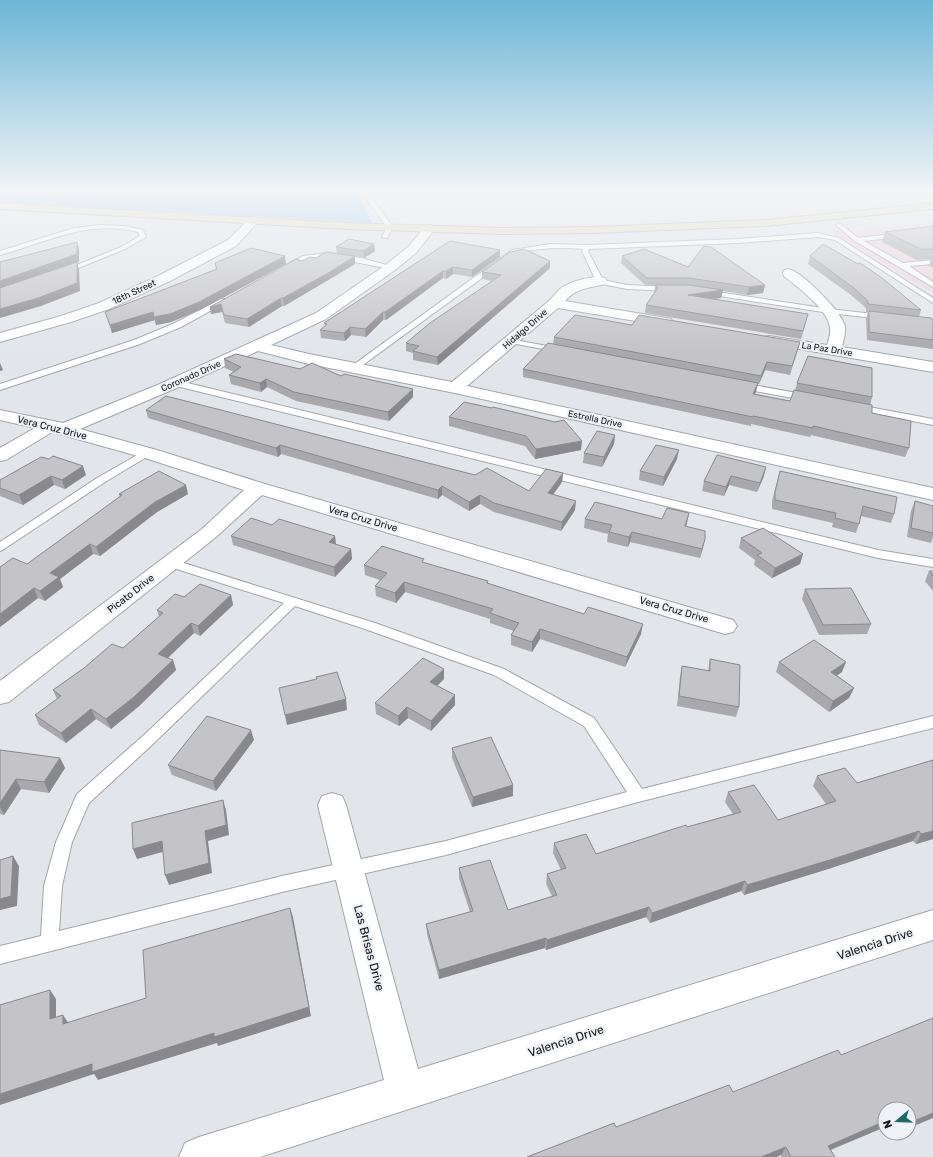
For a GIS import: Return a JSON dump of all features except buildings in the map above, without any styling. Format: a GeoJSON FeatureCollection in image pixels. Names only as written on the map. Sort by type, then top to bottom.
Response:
{"type":"FeatureCollection","features":[{"type":"Feature","properties":{"kind":"street","name":"18th Street"},"geometry":{"type":"LineString","coordinates":[[0,338],[104,306],[165,278],[228,245]]}},
{"type":"Feature","properties":{"kind":"street","name":"Coronado Drive"},"geometry":{"type":"LineString","coordinates":[[50,426],[65,429],[175,383],[321,316],[391,268],[416,245]]}},
{"type":"Feature","properties":{"kind":"street"},"geometry":{"type":"LineString","coordinates":[[789,273],[824,303],[830,311],[838,327],[834,350]]}},
{"type":"Feature","properties":{"kind":"street","name":"Hidalgo Drive"},"geometry":{"type":"LineString","coordinates":[[455,388],[555,303],[566,291],[581,284],[600,281]]}},
{"type":"Feature","properties":{"kind":"street"},"geometry":{"type":"LineString","coordinates":[[555,303],[680,324]]}},
{"type":"Feature","properties":{"kind":"street","name":"La Paz Drive"},"geometry":{"type":"LineString","coordinates":[[759,338],[933,368]]}},
{"type":"Feature","properties":{"kind":"street","name":"Estrella Drive"},"geometry":{"type":"LineString","coordinates":[[258,346],[309,359],[455,388],[933,494]]}},
{"type":"Feature","properties":{"kind":"street","name":"Vera Cruz Drive"},"geometry":{"type":"LineString","coordinates":[[0,415],[50,426],[208,471],[258,488],[725,626]]}},
{"type":"Feature","properties":{"kind":"street"},"geometry":{"type":"LineString","coordinates":[[0,456],[50,426]]}},
{"type":"Feature","properties":{"kind":"street","name":"Picato Drive"},"geometry":{"type":"LineString","coordinates":[[0,695],[209,534],[258,488]]}},
{"type":"Feature","properties":{"kind":"street","name":"Las Brisas Drive"},"geometry":{"type":"LineString","coordinates":[[332,804],[406,1092]]}},
{"type":"Feature","properties":{"kind":"street","name":"Valencia Drive"},"geometry":{"type":"LineString","coordinates":[[199,1157],[933,925]]}},
{"type":"Feature","properties":{"kind":"lane"},"geometry":{"type":"LineString","coordinates":[[0,253],[25,245]]}},
{"type":"Feature","properties":{"kind":"lane"},"geometry":{"type":"LineString","coordinates":[[58,274],[128,245]]}},
{"type":"Feature","properties":{"kind":"lane"},"geometry":{"type":"LineString","coordinates":[[353,368],[514,251],[526,248],[544,247],[638,245]]}},
{"type":"Feature","properties":{"kind":"lane"},"geometry":{"type":"LineString","coordinates":[[846,245],[933,300]]}},
{"type":"Feature","properties":{"kind":"lane"},"geometry":{"type":"LineString","coordinates":[[866,245],[902,265],[933,285]]}},
{"type":"Feature","properties":{"kind":"lane"},"geometry":{"type":"LineString","coordinates":[[587,247],[585,251],[600,281],[620,287],[636,289],[674,289]]}},
{"type":"Feature","properties":{"kind":"lane"},"geometry":{"type":"LineString","coordinates":[[276,273],[302,259],[321,255],[391,268]]}},
{"type":"Feature","properties":{"kind":"lane"},"geometry":{"type":"LineString","coordinates":[[902,265],[933,262]]}},
{"type":"Feature","properties":{"kind":"lane"},"geometry":{"type":"LineString","coordinates":[[702,291],[892,319]]}},
{"type":"Feature","properties":{"kind":"lane"},"geometry":{"type":"LineString","coordinates":[[0,387],[137,342],[197,316],[230,298]]}},
{"type":"Feature","properties":{"kind":"lane"},"geometry":{"type":"LineString","coordinates":[[511,341],[565,352]]}},
{"type":"Feature","properties":{"kind":"lane"},"geometry":{"type":"LineString","coordinates":[[175,383],[878,554],[933,563]]}},
{"type":"Feature","properties":{"kind":"lane"},"geometry":{"type":"LineString","coordinates":[[736,384],[820,401]]}},
{"type":"Feature","properties":{"kind":"lane"},"geometry":{"type":"LineString","coordinates":[[851,407],[933,422]]}},
{"type":"Feature","properties":{"kind":"lane"},"geometry":{"type":"LineString","coordinates":[[0,547],[101,480],[146,453]]}},
{"type":"Feature","properties":{"kind":"lane"},"geometry":{"type":"LineString","coordinates":[[171,563],[370,626],[499,672],[589,722],[638,796]]}},
{"type":"Feature","properties":{"kind":"lane"},"geometry":{"type":"LineString","coordinates":[[50,943],[53,886],[64,842],[83,799],[149,739],[294,601]]}},
{"type":"Feature","properties":{"kind":"lane"},"geometry":{"type":"LineString","coordinates":[[0,955],[282,884],[446,848],[638,796],[933,722]]}},
{"type":"Feature","properties":{"kind":"shaded area"},"geometry":{"type":"Polygon","coordinates":[[[853,245],[933,245],[933,293],[853,245]]]}}]}
